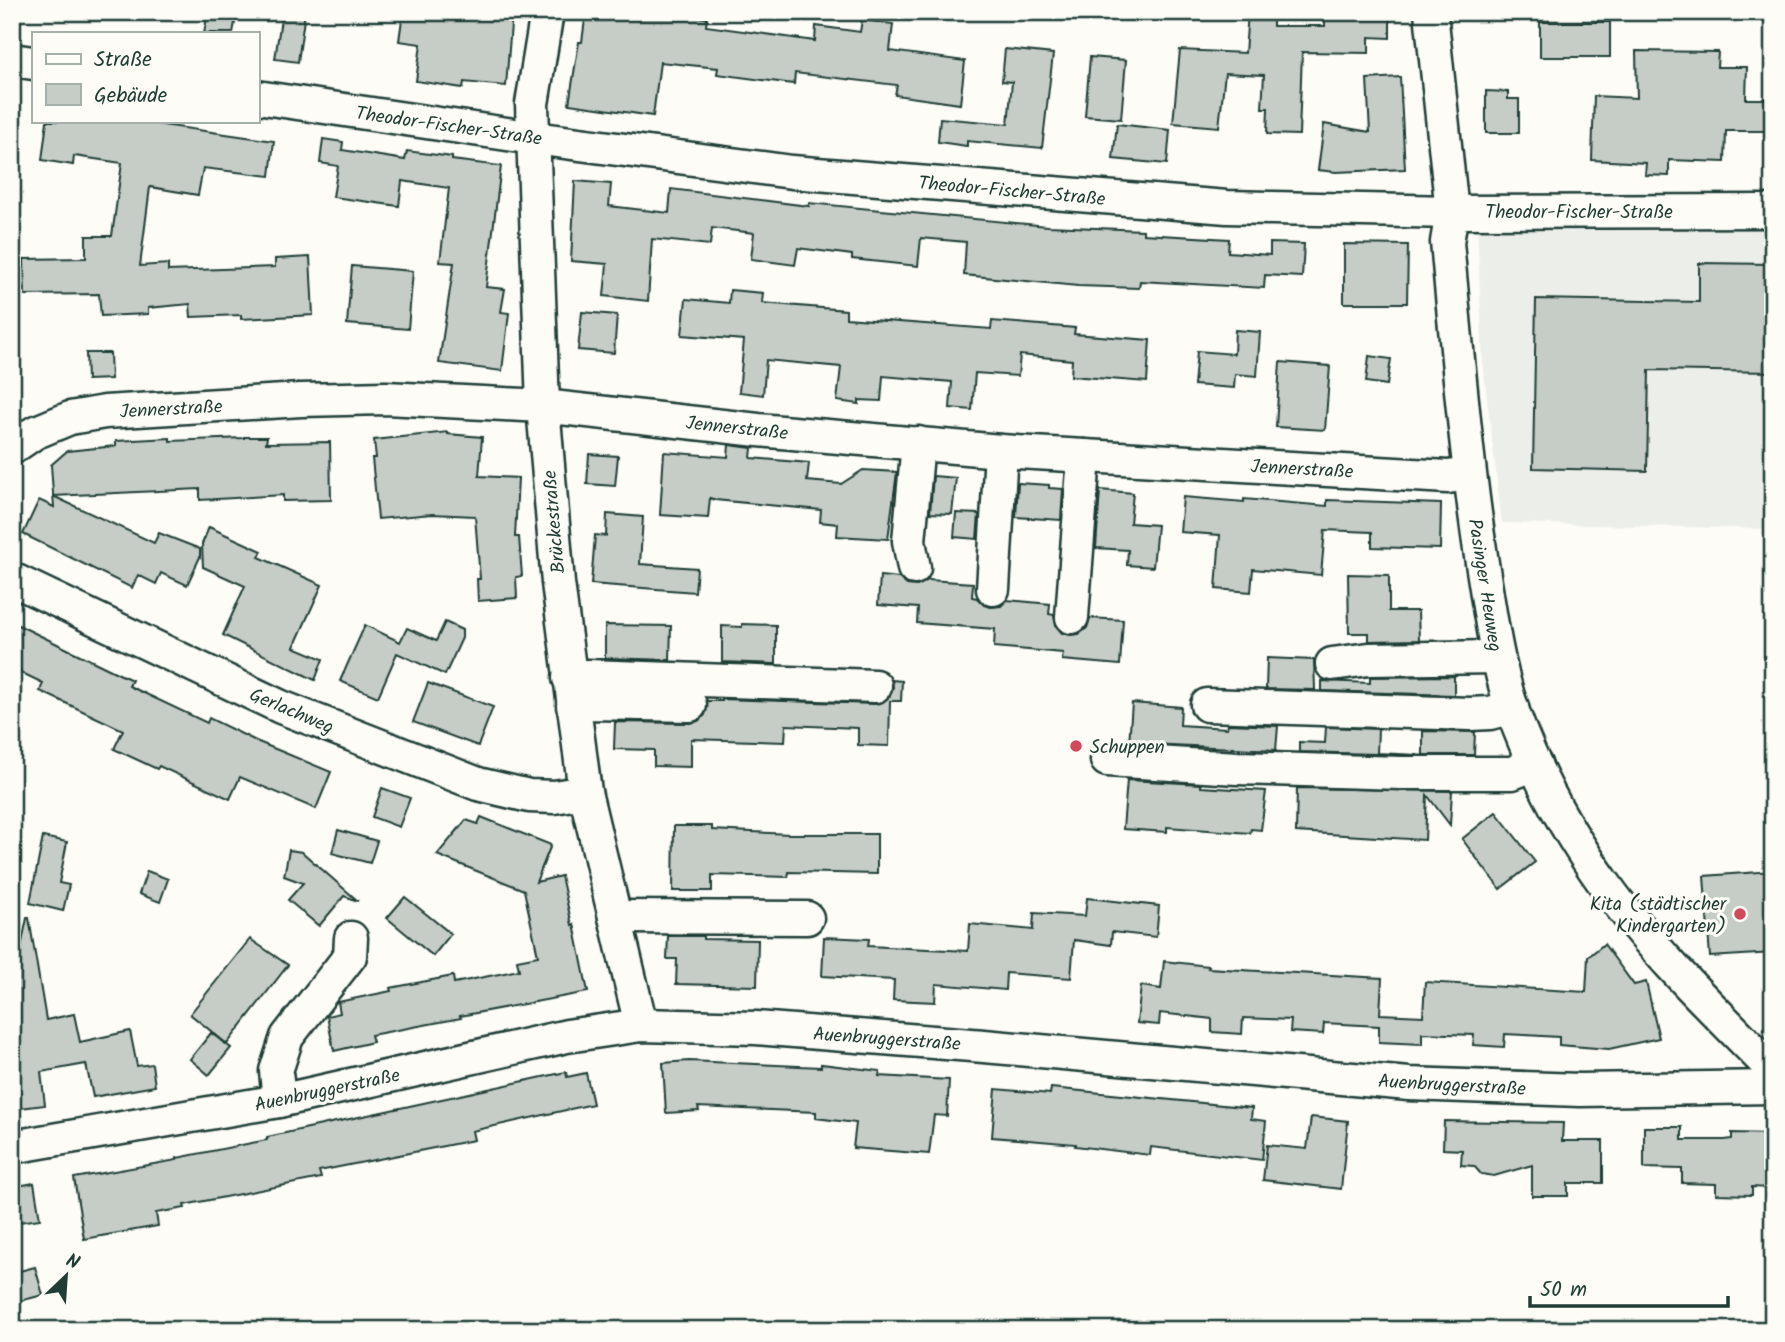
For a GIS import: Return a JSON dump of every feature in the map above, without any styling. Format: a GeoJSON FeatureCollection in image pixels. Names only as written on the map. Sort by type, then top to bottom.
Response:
{"type":"FeatureCollection","features":[{"type":"Feature","properties":{"kind":"street","name":"Brückestraße"},"geometry":{"type":"LineString","coordinates":[[548,12],[533,104],[543,406],[571,691],[585,792],[641,1026]]}},
{"type":"Feature","properties":{"kind":"street","name":"Pasinger Heuweg"},"geometry":{"type":"LineString","coordinates":[[1432,12],[1452,212],[1447,242],[1469,474],[1496,657],[1512,707],[1535,764],[1575,839],[1607,888],[1673,967],[1773,1070]]}},
{"type":"Feature","properties":{"kind":"street"},"geometry":{"type":"LineString","coordinates":[[12,60],[32,63]]}},
{"type":"Feature","properties":{"kind":"street","name":"Theodor-Fischer-Straße"},"geometry":{"type":"LineString","coordinates":[[259,97],[534,138],[792,172],[1000,190],[1227,207],[1452,212],[1773,211]]}},
{"type":"Feature","properties":{"kind":"street","name":"Jennerstraße"},"geometry":{"type":"LineString","coordinates":[[12,447],[34,433],[70,418],[105,412],[301,400],[386,398],[543,406],[758,430],[1001,451],[1448,477],[1469,474]]}},
{"type":"Feature","properties":{"kind":"street"},"geometry":{"type":"LineString","coordinates":[[914,568],[909,541],[918,443]]}},
{"type":"Feature","properties":{"kind":"street"},"geometry":{"type":"LineString","coordinates":[[993,589],[1001,451]]}},
{"type":"Feature","properties":{"kind":"street"},"geometry":{"type":"LineString","coordinates":[[1072,617],[1084,456]]}},
{"type":"Feature","properties":{"kind":"street","name":"Gerlachweg"},"geometry":{"type":"LineString","coordinates":[[12,579],[281,707],[478,785],[529,796],[554,797],[585,792]]}},
{"type":"Feature","properties":{"kind":"street"},"geometry":{"type":"LineString","coordinates":[[1332,664],[1369,659],[1496,657]]}},
{"type":"Feature","properties":{"kind":"street"},"geometry":{"type":"LineString","coordinates":[[571,691],[601,677],[875,686]]}},
{"type":"Feature","properties":{"kind":"street"},"geometry":{"type":"LineString","coordinates":[[571,691],[776,695]]}},
{"type":"Feature","properties":{"kind":"street"},"geometry":{"type":"LineString","coordinates":[[571,691],[591,703],[690,705]]}},
{"type":"Feature","properties":{"kind":"street"},"geometry":{"type":"LineString","coordinates":[[1207,705],[1470,714],[1490,713],[1512,707]]}},
{"type":"Feature","properties":{"kind":"street"},"geometry":{"type":"LineString","coordinates":[[1107,760],[1237,768],[1401,773],[1512,773],[1535,764]]}},
{"type":"Feature","properties":{"kind":"street"},"geometry":{"type":"LineString","coordinates":[[615,917],[807,918]]}},
{"type":"Feature","properties":{"kind":"street"},"geometry":{"type":"LineString","coordinates":[[279,1101],[276,1071],[287,1037],[349,956],[351,938]]}},
{"type":"Feature","properties":{"kind":"street","name":"Auenbruggerstraße"},"geometry":{"type":"LineString","coordinates":[[12,1147],[279,1101],[567,1035],[641,1026],[756,1028],[1409,1084],[1580,1090],[1773,1087]]}},
{"type":"Feature","properties":{"kind":"shaded area"},"geometry":{"type":"Polygon","coordinates":[[[1477,222],[1773,227],[1773,529],[1502,523],[1483,365],[1477,222]]]}},
{"type":"Feature","properties":{"kind":"building"},"geometry":{"type":"Polygon","coordinates":[[[208,12],[237,12],[233,32],[204,32],[208,12]]]}},
{"type":"Feature","properties":{"kind":"building"},"geometry":{"type":"Polygon","coordinates":[[[282,12],[305,12],[298,62],[275,59],[282,12]]]}},
{"type":"Feature","properties":{"kind":"building"},"geometry":{"type":"Polygon","coordinates":[[[403,12],[512,12],[506,86],[464,82],[463,88],[416,81],[421,44],[399,41],[403,12]]]}},
{"type":"Feature","properties":{"kind":"building"},"geometry":{"type":"Polygon","coordinates":[[[586,12],[650,12],[707,18],[706,26],[815,41],[816,26],[860,32],[862,20],[893,24],[890,51],[965,61],[960,104],[895,95],[897,85],[795,73],[794,84],[717,74],[718,68],[660,62],[653,116],[569,104],[586,12]]]}},
{"type":"Feature","properties":{"kind":"building"},"geometry":{"type":"Polygon","coordinates":[[[1248,12],[1273,12],[1273,26],[1325,26],[1325,12],[1390,12],[1390,38],[1369,37],[1369,53],[1302,52],[1299,135],[1267,134],[1268,108],[1262,108],[1264,75],[1225,73],[1219,127],[1173,123],[1180,50],[1245,53],[1248,12]]]}},
{"type":"Feature","properties":{"kind":"building"},"geometry":{"type":"Polygon","coordinates":[[[1540,22],[1610,22],[1610,57],[1540,57],[1540,22]]]}},
{"type":"Feature","properties":{"kind":"building"},"geometry":{"type":"Polygon","coordinates":[[[1005,49],[1053,54],[1042,148],[967,141],[967,146],[938,142],[940,118],[1008,124],[1012,82],[1002,81],[1005,49]]]}},
{"type":"Feature","properties":{"kind":"building"},"geometry":{"type":"Polygon","coordinates":[[[1636,51],[1718,52],[1717,67],[1747,67],[1746,99],[1773,99],[1773,131],[1726,131],[1725,162],[1669,160],[1669,176],[1645,175],[1646,163],[1592,160],[1594,96],[1637,98],[1636,51]]]}},
{"type":"Feature","properties":{"kind":"building"},"geometry":{"type":"Polygon","coordinates":[[[1090,57],[1126,60],[1121,119],[1085,116],[1090,57]]]}},
{"type":"Feature","properties":{"kind":"building"},"geometry":{"type":"Polygon","coordinates":[[[1400,77],[1405,169],[1336,172],[1318,170],[1324,124],[1370,132],[1367,79],[1400,77]]]}},
{"type":"Feature","properties":{"kind":"building"},"geometry":{"type":"Polygon","coordinates":[[[1486,91],[1508,92],[1508,99],[1519,99],[1519,133],[1486,133],[1486,91]]]}},
{"type":"Feature","properties":{"kind":"building"},"geometry":{"type":"Polygon","coordinates":[[[47,122],[142,122],[274,141],[270,176],[203,168],[198,195],[150,187],[140,266],[168,264],[168,271],[275,267],[275,259],[310,257],[313,315],[241,319],[241,315],[191,317],[190,304],[148,308],[148,314],[101,316],[99,294],[25,295],[24,259],[86,258],[86,236],[112,236],[122,163],[74,156],[73,165],[42,160],[47,122]]]}},
{"type":"Feature","properties":{"kind":"building"},"geometry":{"type":"Polygon","coordinates":[[[1117,124],[1170,130],[1167,164],[1113,159],[1117,124]]]}},
{"type":"Feature","properties":{"kind":"building"},"geometry":{"type":"Polygon","coordinates":[[[323,139],[343,142],[342,150],[405,160],[407,151],[501,166],[486,287],[505,289],[501,312],[509,313],[502,371],[439,363],[454,263],[440,262],[449,188],[402,181],[399,206],[333,197],[338,166],[320,163],[323,139]]]}},
{"type":"Feature","properties":{"kind":"building"},"geometry":{"type":"Polygon","coordinates":[[[575,181],[611,184],[609,206],[669,213],[671,189],[809,206],[809,203],[1048,226],[1143,230],[1143,234],[1229,239],[1228,252],[1270,255],[1270,243],[1304,244],[1302,277],[1265,275],[1264,288],[1140,281],[1139,288],[1078,286],[964,275],[966,242],[921,238],[918,266],[852,259],[852,255],[798,248],[795,265],[751,259],[754,233],[712,228],[710,245],[652,239],[648,301],[604,296],[607,264],[571,261],[575,181]]]}},
{"type":"Feature","properties":{"kind":"building"},"geometry":{"type":"Polygon","coordinates":[[[1344,244],[1408,245],[1407,303],[1344,303],[1344,244]]]}},
{"type":"Feature","properties":{"kind":"building"},"geometry":{"type":"Polygon","coordinates":[[[1699,263],[1773,264],[1773,372],[1649,370],[1647,471],[1533,468],[1536,299],[1699,302],[1699,263]]]}},
{"type":"Feature","properties":{"kind":"building"},"geometry":{"type":"Polygon","coordinates":[[[352,266],[413,271],[408,329],[347,324],[352,266]]]}},
{"type":"Feature","properties":{"kind":"building"},"geometry":{"type":"Polygon","coordinates":[[[730,290],[763,293],[762,303],[846,310],[846,318],[991,329],[992,321],[1075,328],[1074,334],[1150,340],[1147,382],[1071,376],[1072,360],[1020,355],[1018,376],[975,373],[972,410],[950,408],[952,382],[883,376],[881,401],[859,400],[859,404],[837,401],[841,367],[766,360],[763,395],[739,392],[744,340],[682,335],[686,299],[729,303],[730,290]]]}},
{"type":"Feature","properties":{"kind":"building"},"geometry":{"type":"Polygon","coordinates":[[[582,312],[617,315],[614,353],[578,350],[582,312]]]}},
{"type":"Feature","properties":{"kind":"building"},"geometry":{"type":"Polygon","coordinates":[[[1235,330],[1260,332],[1257,376],[1235,374],[1234,388],[1194,385],[1197,351],[1234,354],[1235,330]]]}},
{"type":"Feature","properties":{"kind":"building"},"geometry":{"type":"Polygon","coordinates":[[[86,353],[110,353],[111,379],[87,380],[86,353]]]}},
{"type":"Feature","properties":{"kind":"building"},"geometry":{"type":"Polygon","coordinates":[[[1369,356],[1391,359],[1387,385],[1366,382],[1369,356]]]}},
{"type":"Feature","properties":{"kind":"building"},"geometry":{"type":"Polygon","coordinates":[[[1280,362],[1330,366],[1325,430],[1276,427],[1280,362]]]}},
{"type":"Feature","properties":{"kind":"building"},"geometry":{"type":"Polygon","coordinates":[[[448,432],[482,437],[479,476],[518,478],[515,537],[519,537],[522,576],[516,577],[517,598],[478,601],[477,579],[480,579],[475,516],[432,514],[378,519],[372,458],[376,458],[374,440],[448,432]]]}},
{"type":"Feature","properties":{"kind":"building"},"geometry":{"type":"Polygon","coordinates":[[[267,437],[266,443],[330,442],[331,500],[283,501],[283,495],[200,500],[200,489],[53,496],[51,465],[67,451],[116,446],[116,441],[267,437]]]}},
{"type":"Feature","properties":{"kind":"building"},"geometry":{"type":"Polygon","coordinates":[[[729,445],[752,448],[751,458],[809,463],[807,481],[841,484],[863,470],[897,472],[888,539],[837,536],[838,524],[820,522],[821,510],[710,498],[708,518],[660,515],[664,452],[728,457],[729,445]]]}},
{"type":"Feature","properties":{"kind":"building"},"geometry":{"type":"Polygon","coordinates":[[[589,454],[618,456],[615,486],[587,484],[589,454]]]}},
{"type":"Feature","properties":{"kind":"building"},"geometry":{"type":"Polygon","coordinates":[[[933,476],[956,478],[952,514],[930,513],[933,476]]]}},
{"type":"Feature","properties":{"kind":"building"},"geometry":{"type":"Polygon","coordinates":[[[1018,483],[1049,485],[1049,488],[1063,489],[1061,520],[1016,517],[1018,483]]]}},
{"type":"Feature","properties":{"kind":"building"},"geometry":{"type":"Polygon","coordinates":[[[1100,490],[1133,493],[1130,523],[1157,525],[1153,567],[1127,565],[1128,550],[1096,548],[1100,490]]]}},
{"type":"Feature","properties":{"kind":"building"},"geometry":{"type":"Polygon","coordinates":[[[53,496],[154,543],[159,533],[200,549],[200,557],[187,585],[161,573],[156,584],[138,575],[132,588],[23,534],[39,500],[54,507],[53,496]]]}},
{"type":"Feature","properties":{"kind":"building"},"geometry":{"type":"Polygon","coordinates":[[[1183,497],[1327,506],[1327,500],[1441,504],[1440,549],[1372,547],[1372,532],[1325,530],[1321,575],[1253,569],[1251,592],[1216,589],[1220,535],[1180,532],[1183,497]]]}},
{"type":"Feature","properties":{"kind":"building"},"geometry":{"type":"Polygon","coordinates":[[[956,513],[979,514],[977,539],[954,537],[956,513]]]}},
{"type":"Feature","properties":{"kind":"building"},"geometry":{"type":"Polygon","coordinates":[[[607,514],[643,517],[640,564],[697,568],[695,592],[591,584],[595,535],[606,536],[607,514]]]}},
{"type":"Feature","properties":{"kind":"building"},"geometry":{"type":"Polygon","coordinates":[[[209,527],[262,551],[259,557],[322,585],[294,647],[323,659],[315,680],[223,635],[245,586],[203,567],[202,544],[209,527]]]}},
{"type":"Feature","properties":{"kind":"building"},"geometry":{"type":"Polygon","coordinates":[[[1348,574],[1389,575],[1389,611],[1418,611],[1419,640],[1369,641],[1369,633],[1349,633],[1348,574]]]}},
{"type":"Feature","properties":{"kind":"building"},"geometry":{"type":"Polygon","coordinates":[[[880,576],[899,578],[907,585],[917,586],[928,580],[973,583],[972,597],[991,607],[1001,606],[1007,600],[1050,604],[1049,614],[1054,615],[1056,626],[1062,633],[1070,635],[1079,634],[1087,628],[1090,618],[1123,620],[1120,665],[1062,660],[1063,653],[994,647],[995,629],[917,623],[918,608],[878,605],[880,576]]]}},
{"type":"Feature","properties":{"kind":"building"},"geometry":{"type":"Polygon","coordinates":[[[12,622],[132,680],[129,686],[207,723],[209,718],[331,772],[316,809],[240,777],[230,799],[159,766],[157,769],[114,749],[123,730],[40,691],[43,683],[12,668],[12,622]]]}},
{"type":"Feature","properties":{"kind":"building"},"geometry":{"type":"Polygon","coordinates":[[[445,622],[462,630],[462,638],[445,675],[397,653],[378,697],[340,681],[365,625],[400,642],[407,628],[436,641],[445,622]]]}},
{"type":"Feature","properties":{"kind":"building"},"geometry":{"type":"Polygon","coordinates":[[[742,624],[776,625],[776,664],[722,662],[722,626],[742,627],[742,624]]]}},
{"type":"Feature","properties":{"kind":"building"},"geometry":{"type":"Polygon","coordinates":[[[605,625],[671,626],[670,660],[605,658],[605,625]]]}},
{"type":"Feature","properties":{"kind":"building"},"geometry":{"type":"Polygon","coordinates":[[[1267,658],[1314,660],[1315,690],[1266,689],[1267,658]]]}},
{"type":"Feature","properties":{"kind":"building"},"geometry":{"type":"Polygon","coordinates":[[[1454,676],[1454,695],[1322,691],[1322,681],[1370,683],[1370,677],[1454,676]]]}},
{"type":"Feature","properties":{"kind":"building"},"geometry":{"type":"Polygon","coordinates":[[[892,680],[902,681],[901,701],[890,701],[889,746],[858,745],[858,728],[786,725],[785,742],[691,739],[691,767],[654,766],[654,750],[614,749],[615,722],[690,723],[705,715],[707,701],[722,699],[875,704],[890,696],[892,680]]]}},
{"type":"Feature","properties":{"kind":"building"},"geometry":{"type":"Polygon","coordinates":[[[428,683],[493,707],[478,746],[413,722],[428,683]]]}},
{"type":"Feature","properties":{"kind":"building"},"geometry":{"type":"Polygon","coordinates":[[[1132,703],[1181,707],[1180,725],[1227,728],[1228,724],[1278,726],[1276,750],[1129,743],[1132,703]]]}},
{"type":"Feature","properties":{"kind":"building"},"geometry":{"type":"Polygon","coordinates":[[[1326,727],[1378,729],[1377,753],[1418,755],[1299,752],[1299,742],[1325,743],[1326,727]]]}},
{"type":"Feature","properties":{"kind":"building"},"geometry":{"type":"Polygon","coordinates":[[[1423,731],[1475,732],[1474,755],[1423,755],[1423,731]]]}},
{"type":"Feature","properties":{"kind":"building"},"geometry":{"type":"Polygon","coordinates":[[[1127,780],[1266,791],[1261,830],[1251,829],[1250,833],[1167,827],[1167,832],[1123,829],[1127,780]]]}},
{"type":"Feature","properties":{"kind":"building"},"geometry":{"type":"Polygon","coordinates":[[[382,788],[410,798],[399,827],[372,817],[382,788]]]}},
{"type":"Feature","properties":{"kind":"building"},"geometry":{"type":"Polygon","coordinates":[[[1297,788],[1452,791],[1450,825],[1427,795],[1425,840],[1296,832],[1297,788]]]}},
{"type":"Feature","properties":{"kind":"building"},"geometry":{"type":"Polygon","coordinates":[[[1496,812],[1535,862],[1500,889],[1462,839],[1496,812]]]}},
{"type":"Feature","properties":{"kind":"building"},"geometry":{"type":"Polygon","coordinates":[[[481,817],[551,845],[536,882],[561,876],[588,992],[371,1035],[373,1042],[334,1051],[327,1016],[340,1013],[338,1002],[391,991],[390,988],[453,976],[454,983],[519,970],[517,960],[538,956],[524,890],[437,855],[466,820],[478,824],[481,817]]]}},
{"type":"Feature","properties":{"kind":"building"},"geometry":{"type":"Polygon","coordinates":[[[674,826],[712,826],[712,830],[790,834],[877,834],[877,874],[789,872],[788,877],[712,875],[712,891],[673,891],[674,826]]]}},
{"type":"Feature","properties":{"kind":"building"},"geometry":{"type":"Polygon","coordinates":[[[338,830],[377,841],[370,863],[332,853],[338,830]]]}},
{"type":"Feature","properties":{"kind":"building"},"geometry":{"type":"Polygon","coordinates":[[[43,837],[67,842],[59,883],[69,885],[63,911],[30,903],[43,837]]]}},
{"type":"Feature","properties":{"kind":"building"},"geometry":{"type":"Polygon","coordinates":[[[289,850],[302,852],[358,901],[344,896],[319,926],[288,900],[303,883],[284,876],[289,850]]]}},
{"type":"Feature","properties":{"kind":"building"},"geometry":{"type":"Polygon","coordinates":[[[147,871],[168,879],[160,902],[139,894],[147,871]]]}},
{"type":"Feature","properties":{"kind":"building","name":"Kita (städtischer Kindergarten)"},"geometry":{"type":"Polygon","coordinates":[[[1773,871],[1773,953],[1710,957],[1704,876],[1773,871]]]}},
{"type":"Feature","properties":{"kind":"building"},"geometry":{"type":"Polygon","coordinates":[[[405,897],[451,934],[433,956],[387,918],[405,897]]]}},
{"type":"Feature","properties":{"kind":"building"},"geometry":{"type":"Polygon","coordinates":[[[1087,898],[1159,906],[1156,937],[1112,932],[1111,945],[1074,940],[1071,978],[1006,973],[1005,990],[936,984],[935,1002],[893,1000],[894,980],[822,976],[824,937],[869,939],[868,946],[968,951],[970,924],[1033,930],[1034,913],[1085,916],[1087,898]]]}},
{"type":"Feature","properties":{"kind":"building"},"geometry":{"type":"Polygon","coordinates":[[[27,918],[46,1020],[74,1014],[80,1042],[130,1031],[137,1066],[152,1064],[155,1086],[93,1097],[86,1064],[41,1072],[45,1105],[12,1109],[12,981],[27,918]]]}},
{"type":"Feature","properties":{"kind":"building"},"geometry":{"type":"Polygon","coordinates":[[[668,936],[758,940],[757,986],[676,984],[677,959],[667,959],[668,936]]]}},
{"type":"Feature","properties":{"kind":"building"},"geometry":{"type":"Polygon","coordinates":[[[250,939],[288,965],[227,1044],[190,1014],[250,939]]]}},
{"type":"Feature","properties":{"kind":"building"},"geometry":{"type":"Polygon","coordinates":[[[1604,944],[1634,985],[1646,982],[1659,1038],[1609,1049],[1559,1045],[1559,1037],[1505,1034],[1504,1047],[1473,1045],[1474,1035],[1422,1033],[1422,1044],[1379,1042],[1379,1026],[1324,1023],[1323,1034],[1290,1032],[1291,1020],[1243,1018],[1242,1034],[1212,1032],[1212,1019],[1160,1013],[1159,1025],[1137,1023],[1141,986],[1161,989],[1164,961],[1209,966],[1208,968],[1382,978],[1380,1014],[1423,1016],[1425,982],[1586,992],[1588,957],[1604,944]]]}},
{"type":"Feature","properties":{"kind":"building"},"geometry":{"type":"Polygon","coordinates":[[[211,1033],[231,1048],[209,1075],[190,1059],[211,1033]]]}},
{"type":"Feature","properties":{"kind":"building"},"geometry":{"type":"Polygon","coordinates":[[[689,1061],[821,1067],[821,1064],[880,1071],[879,1076],[949,1080],[947,1116],[934,1115],[929,1154],[853,1148],[856,1123],[816,1118],[816,1112],[698,1107],[699,1111],[666,1113],[663,1063],[689,1061]]]}},
{"type":"Feature","properties":{"kind":"building"},"geometry":{"type":"Polygon","coordinates":[[[566,1072],[567,1077],[586,1073],[593,1104],[472,1131],[474,1140],[319,1171],[321,1178],[184,1205],[185,1208],[156,1213],[158,1226],[84,1239],[74,1178],[177,1160],[267,1140],[267,1137],[566,1072]]]}},
{"type":"Feature","properties":{"kind":"building"},"geometry":{"type":"Polygon","coordinates":[[[1051,1088],[1252,1108],[1251,1119],[1266,1121],[1262,1160],[1151,1147],[1150,1155],[1075,1146],[1076,1144],[992,1137],[996,1089],[1050,1094],[1051,1088]]]}},
{"type":"Feature","properties":{"kind":"building"},"geometry":{"type":"Polygon","coordinates":[[[1311,1117],[1348,1121],[1341,1189],[1263,1180],[1267,1145],[1307,1149],[1311,1117]]]}},
{"type":"Feature","properties":{"kind":"building"},"geometry":{"type":"Polygon","coordinates":[[[1444,1121],[1563,1123],[1562,1141],[1603,1141],[1603,1183],[1568,1183],[1568,1196],[1532,1196],[1532,1165],[1494,1176],[1481,1174],[1474,1166],[1461,1165],[1462,1150],[1443,1149],[1444,1121]]]}},
{"type":"Feature","properties":{"kind":"building"},"geometry":{"type":"Polygon","coordinates":[[[1644,1127],[1682,1127],[1682,1140],[1725,1140],[1732,1139],[1732,1133],[1773,1134],[1769,1188],[1752,1187],[1752,1195],[1716,1194],[1716,1184],[1682,1183],[1682,1169],[1644,1168],[1644,1127]]]}},
{"type":"Feature","properties":{"kind":"building"},"geometry":{"type":"Polygon","coordinates":[[[34,1183],[40,1219],[12,1223],[12,1187],[34,1183]]]}},
{"type":"Feature","properties":{"kind":"building"},"geometry":{"type":"Polygon","coordinates":[[[35,1267],[43,1295],[12,1303],[12,1273],[35,1267]]]}},
{"type":"Feature","properties":{"kind":"place","name":"Schuppen"},"geometry":{"type":"Point","coordinates":[1076,746]}},
{"type":"Feature","properties":{"kind":"place","name":"Kita (städtischer Kindergarten)"},"geometry":{"type":"Point","coordinates":[1740,914]}}]}
